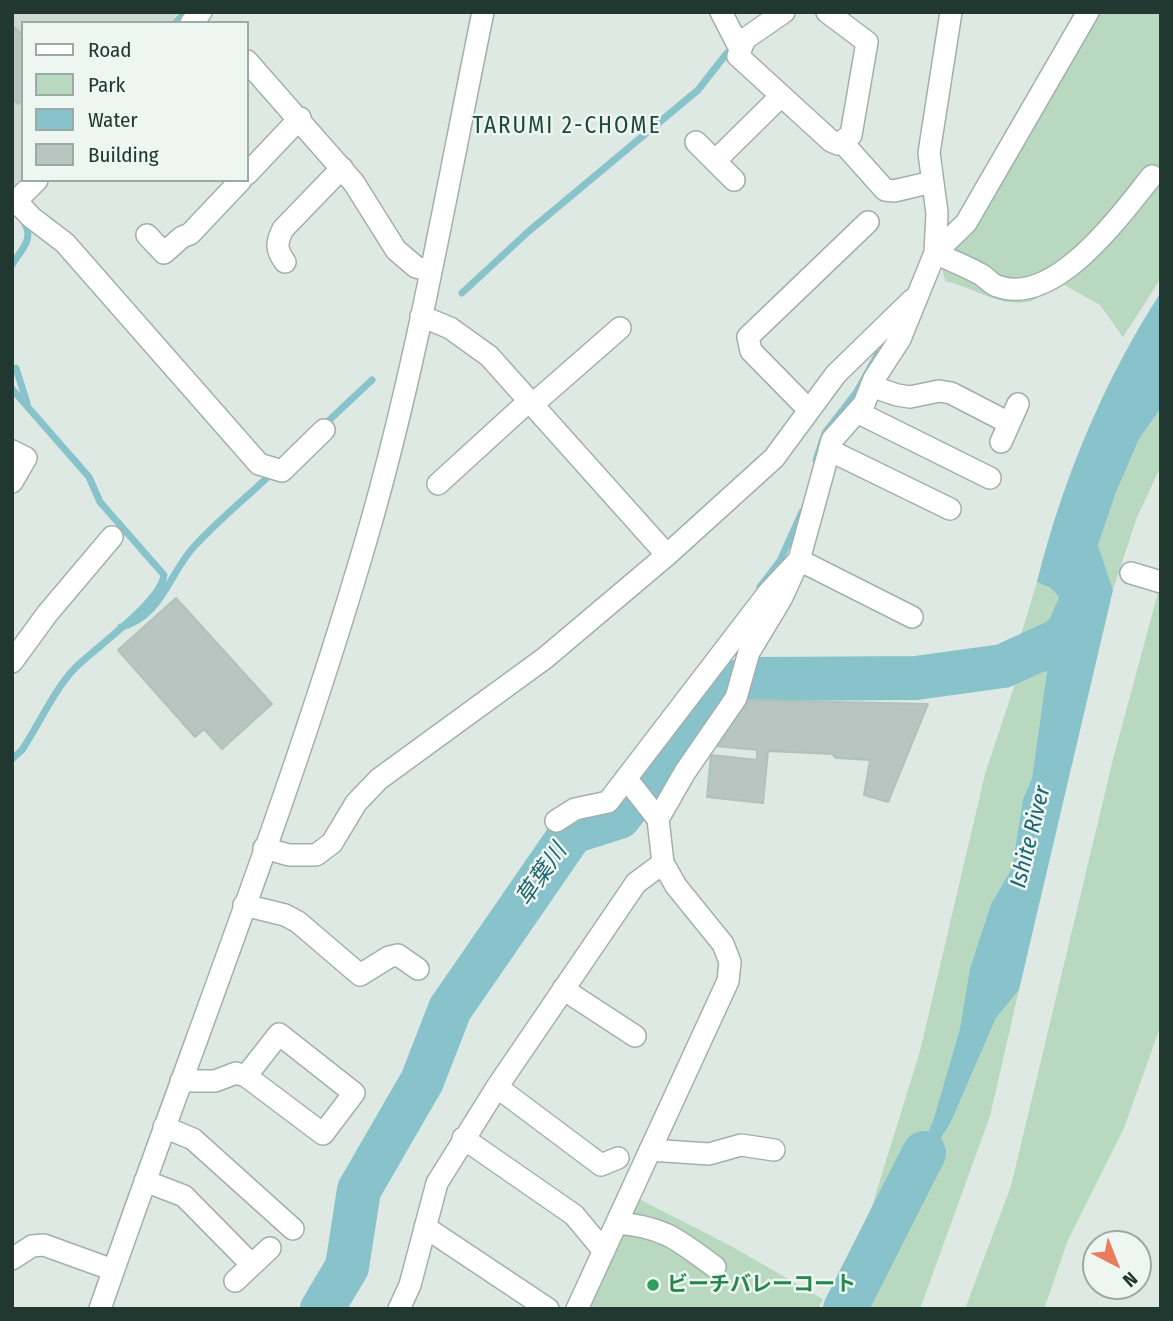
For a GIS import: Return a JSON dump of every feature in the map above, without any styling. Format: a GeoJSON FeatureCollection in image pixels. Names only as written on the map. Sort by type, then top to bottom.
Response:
{"type":"FeatureCollection","features":[{"type":"Feature","properties":{"kind":"street"},"geometry":{"type":"LineString","coordinates":[[100,1309],[302,743],[368,535],[421,316],[483,12]]}},
{"type":"Feature","properties":{"kind":"street"},"geometry":{"type":"LineString","coordinates":[[721,12],[739,47],[741,62],[831,141],[842,142],[851,135],[867,42],[827,12]]}},
{"type":"Feature","properties":{"kind":"street"},"geometry":{"type":"LineString","coordinates":[[739,47],[745,39],[784,12]]}},
{"type":"Feature","properties":{"kind":"street"},"geometry":{"type":"LineString","coordinates":[[653,813],[736,698],[744,666],[799,560],[832,440],[857,412],[900,339],[935,253],[937,213],[929,153],[951,12]]}},
{"type":"Feature","properties":{"kind":"street"},"geometry":{"type":"LineString","coordinates":[[935,253],[966,223],[1088,12]]}},
{"type":"Feature","properties":{"kind":"street"},"geometry":{"type":"LineString","coordinates":[[248,62],[342,168],[396,250],[416,267],[430,271]]}},
{"type":"Feature","properties":{"kind":"street"},"geometry":{"type":"LineString","coordinates":[[715,161],[782,96]]}},
{"type":"Feature","properties":{"kind":"street"},"geometry":{"type":"LineString","coordinates":[[248,173],[300,118]]}},
{"type":"Feature","properties":{"kind":"street"},"geometry":{"type":"LineString","coordinates":[[696,142],[734,180]]}},
{"type":"Feature","properties":{"kind":"street"},"geometry":{"type":"LineString","coordinates":[[842,142],[849,153],[886,190],[894,191],[933,182]]}},
{"type":"Feature","properties":{"kind":"street"},"geometry":{"type":"LineString","coordinates":[[285,262],[278,252],[277,241],[283,229],[342,168]]}},
{"type":"Feature","properties":{"kind":"street"},"geometry":{"type":"LineString","coordinates":[[935,253],[976,272],[997,286],[1018,289],[1043,285],[1074,263],[1152,176]]}},
{"type":"Feature","properties":{"kind":"street"},"geometry":{"type":"LineString","coordinates":[[35,182],[14,203],[65,243],[258,464],[282,471],[324,430]]}},
{"type":"Feature","properties":{"kind":"street"},"geometry":{"type":"LineString","coordinates":[[147,235],[164,253],[182,237],[190,234],[239,182]]}},
{"type":"Feature","properties":{"kind":"street"},"geometry":{"type":"LineString","coordinates":[[809,410],[751,351],[747,344],[748,337],[867,222]]}},
{"type":"Feature","properties":{"kind":"street"},"geometry":{"type":"LineString","coordinates":[[264,848],[289,855],[316,855],[332,843],[356,803],[379,779],[545,657],[667,555],[774,458],[836,374],[916,295]]}},
{"type":"Feature","properties":{"kind":"street"},"geometry":{"type":"LineString","coordinates":[[421,316],[436,320],[489,356],[667,555]]}},
{"type":"Feature","properties":{"kind":"street"},"geometry":{"type":"LineString","coordinates":[[438,484],[620,328]]}},
{"type":"Feature","properties":{"kind":"street"},"geometry":{"type":"LineString","coordinates":[[871,386],[897,396],[910,397],[939,391],[951,393],[1009,423]]}},
{"type":"Feature","properties":{"kind":"street"},"geometry":{"type":"LineString","coordinates":[[857,412],[990,478]]}},
{"type":"Feature","properties":{"kind":"street"},"geometry":{"type":"LineString","coordinates":[[830,450],[950,509]]}},
{"type":"Feature","properties":{"kind":"street"},"geometry":{"type":"LineString","coordinates":[[12,451],[26,458],[12,482]]}},
{"type":"Feature","properties":{"kind":"street"},"geometry":{"type":"LineString","coordinates":[[12,663],[47,614],[113,537]]}},
{"type":"Feature","properties":{"kind":"street"},"geometry":{"type":"LineString","coordinates":[[799,560],[912,617]]}},
{"type":"Feature","properties":{"kind":"street"},"geometry":{"type":"LineString","coordinates":[[556,821],[575,809],[608,802],[628,781],[769,592],[799,560]]}},
{"type":"Feature","properties":{"kind":"street"},"geometry":{"type":"LineString","coordinates":[[1131,573],[1161,582]]}},
{"type":"Feature","properties":{"kind":"street"},"geometry":{"type":"LineString","coordinates":[[577,1309],[728,981],[730,962],[723,944],[676,886],[663,863],[653,813],[628,781]]}},
{"type":"Feature","properties":{"kind":"street"},"geometry":{"type":"LineString","coordinates":[[399,1309],[410,1285],[436,1183],[497,1087],[636,883],[663,863]]}},
{"type":"Feature","properties":{"kind":"street"},"geometry":{"type":"LineString","coordinates":[[244,905],[285,915],[298,922],[360,975],[389,957],[398,955],[418,969]]}},
{"type":"Feature","properties":{"kind":"street"},"geometry":{"type":"LineString","coordinates":[[563,989],[635,1036]]}},
{"type":"Feature","properties":{"kind":"street"},"geometry":{"type":"LineString","coordinates":[[181,1081],[215,1081],[236,1073],[246,1076],[323,1134],[354,1093],[279,1034],[246,1076]]}},
{"type":"Feature","properties":{"kind":"street"},"geometry":{"type":"LineString","coordinates":[[497,1087],[601,1165],[618,1158]]}},
{"type":"Feature","properties":{"kind":"street"},"geometry":{"type":"LineString","coordinates":[[164,1127],[193,1139],[293,1229]]}},
{"type":"Feature","properties":{"kind":"street"},"geometry":{"type":"LineString","coordinates":[[463,1138],[574,1215],[604,1251]]}},
{"type":"Feature","properties":{"kind":"street"},"geometry":{"type":"LineString","coordinates":[[650,1150],[709,1154],[741,1145],[774,1150]]}},
{"type":"Feature","properties":{"kind":"street"},"geometry":{"type":"LineString","coordinates":[[145,1181],[184,1196],[252,1265]]}},
{"type":"Feature","properties":{"kind":"street"},"geometry":{"type":"LineString","coordinates":[[617,1223],[648,1225],[670,1234],[715,1267]]}},
{"type":"Feature","properties":{"kind":"street"},"geometry":{"type":"LineString","coordinates":[[425,1227],[548,1309]]}},
{"type":"Feature","properties":{"kind":"street"},"geometry":{"type":"LineString","coordinates":[[12,1259],[32,1246],[44,1245],[113,1270]]}},
{"type":"Feature","properties":{"kind":"street"},"geometry":{"type":"LineString","coordinates":[[235,1282],[270,1248]]}},
{"type":"Feature","properties":{"kind":"shaded area"},"geometry":{"type":"Polygon","coordinates":[[[12,12],[179,12],[171,21],[21,21],[21,178],[12,187],[12,12]]]}},
{"type":"Feature","properties":{"kind":"green space"},"geometry":{"type":"Polygon","coordinates":[[[1099,12],[1161,12],[1161,278],[1123,337],[1100,305],[1059,282],[1031,301],[1009,302],[945,281],[942,268],[1099,12]]]}},
{"type":"Feature","properties":{"kind":"green space"},"geometry":{"type":"Polygon","coordinates":[[[1161,408],[1161,466],[1137,517],[1113,590],[1098,545],[1115,495],[1139,439],[1161,408]]]}},
{"type":"Feature","properties":{"kind":"green space"},"geometry":{"type":"Polygon","coordinates":[[[1037,582],[1051,587],[1059,597],[1050,618],[1016,651],[1037,582]]]}},
{"type":"Feature","properties":{"kind":"green space"},"geometry":{"type":"Polygon","coordinates":[[[1159,589],[1161,1025],[1124,1128],[1068,1240],[1044,1309],[965,1309],[1011,1186],[1113,759],[1159,589]]]}},
{"type":"Feature","properties":{"kind":"green space"},"geometry":{"type":"Polygon","coordinates":[[[1047,670],[1032,778],[1023,800],[1012,868],[991,904],[970,968],[960,1028],[934,1118],[898,1202],[950,1124],[996,1018],[1019,990],[990,1116],[920,1309],[825,1309],[872,1206],[920,1051],[985,774],[1017,678],[1047,670]]]}},
{"type":"Feature","properties":{"kind":"green space"},"geometry":{"type":"Polygon","coordinates":[[[635,1197],[731,1246],[823,1299],[818,1309],[588,1309],[635,1197]]]}},
{"type":"Feature","properties":{"kind":"water"},"geometry":{"type":"Polygon","coordinates":[[[1161,292],[1161,408],[1139,439],[1115,495],[1098,545],[1113,590],[1019,990],[996,1018],[950,1124],[896,1207],[934,1118],[960,1028],[970,968],[991,904],[1012,868],[1023,799],[1032,778],[1047,671],[1017,678],[1016,651],[1050,618],[1059,597],[1051,588],[1037,582],[1059,506],[1103,396],[1161,292]]]}},
{"type":"Feature","properties":{"kind":"building"},"geometry":{"type":"Polygon","coordinates":[[[12,25],[21,32],[21,102],[18,104],[12,98],[12,25]]]}},
{"type":"Feature","properties":{"kind":"building"},"geometry":{"type":"Polygon","coordinates":[[[176,598],[272,704],[222,749],[204,729],[195,737],[118,650],[176,598]]]}},
{"type":"Feature","properties":{"kind":"building"},"geometry":{"type":"Polygon","coordinates":[[[747,700],[928,704],[888,802],[864,795],[870,760],[836,758],[832,754],[768,751],[763,803],[707,797],[711,755],[757,760],[757,750],[716,746],[747,700]]]}},
{"type":"Feature","properties":{"kind":"waterway"},"geometry":{"type":"LineString","coordinates":[[177,21],[185,12]]}},
{"type":"Feature","properties":{"kind":"waterway"},"geometry":{"type":"LineString","coordinates":[[462,293],[529,231],[698,90],[727,53]]}},
{"type":"Feature","properties":{"kind":"waterway"},"geometry":{"type":"LineString","coordinates":[[12,265],[27,240],[25,224]]}},
{"type":"Feature","properties":{"kind":"waterway"},"geometry":{"type":"LineString","coordinates":[[816,460],[825,433],[856,393],[878,354]]}},
{"type":"Feature","properties":{"kind":"waterway"},"geometry":{"type":"LineString","coordinates":[[16,368],[27,403]]}},
{"type":"Feature","properties":{"kind":"waterway"},"geometry":{"type":"LineString","coordinates":[[323,426],[372,380]]}},
{"type":"Feature","properties":{"kind":"waterway"},"geometry":{"type":"LineString","coordinates":[[12,389],[89,477],[100,502],[164,575],[160,586],[140,611],[67,677],[22,750],[12,759]]}},
{"type":"Feature","properties":{"kind":"waterway"},"geometry":{"type":"LineString","coordinates":[[121,627],[145,615],[155,605],[192,549],[271,474]]}},
{"type":"Feature","properties":{"kind":"waterway"},"geometry":{"type":"LineString","coordinates":[[760,587],[780,561],[802,512]]}},
{"type":"Feature","properties":{"kind":"waterway","name":"草葉川"},"geometry":{"type":"LineString","coordinates":[[322,1309],[347,1267],[359,1190],[422,1081],[450,1009],[572,832],[619,817],[725,683],[759,679],[916,678],[1003,666],[1064,638]]}},
{"type":"Feature","properties":{"kind":"waterway"},"geometry":{"type":"LineString","coordinates":[[590,826],[592,817]]}},
{"type":"Feature","properties":{"kind":"waterway","name":"Ishite River"},"geometry":{"type":"LineString","coordinates":[[845,1309],[924,1153]]}},
{"type":"Feature","properties":{"kind":"place","name":"ビーチバレーコート"},"geometry":{"type":"Point","coordinates":[653,1285]}},
{"type":"Feature","properties":{"kind":"district","name":"TARUMI 2-CHOME"},"geometry":{"type":"Point","coordinates":[567,127]}}]}
